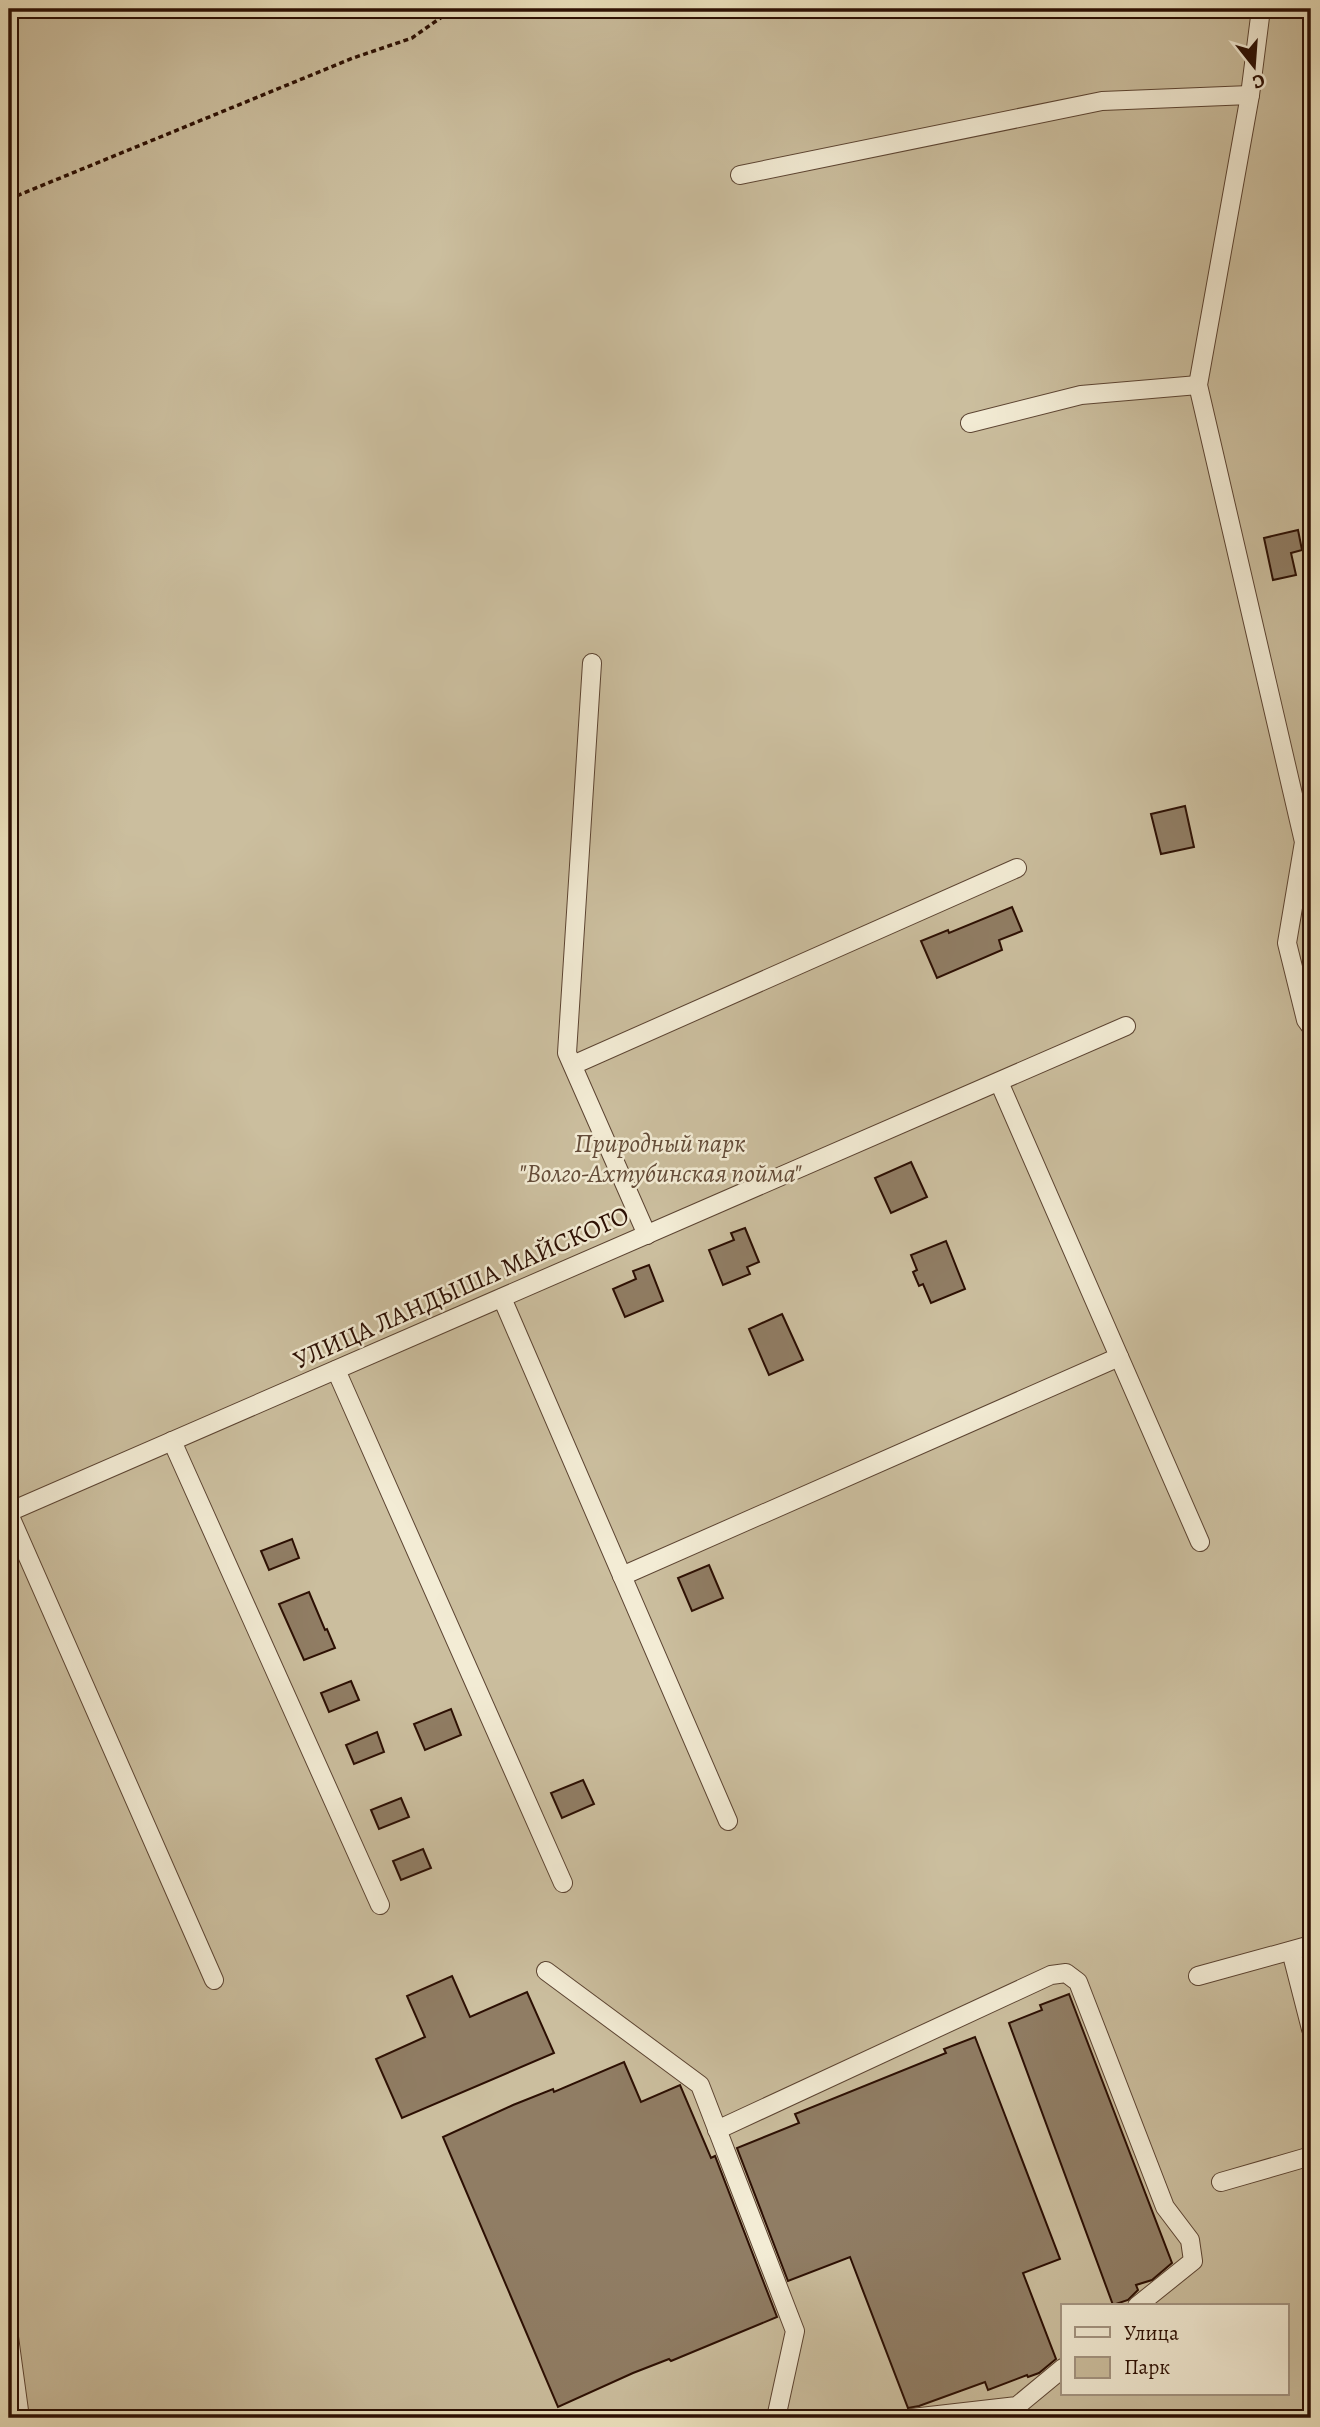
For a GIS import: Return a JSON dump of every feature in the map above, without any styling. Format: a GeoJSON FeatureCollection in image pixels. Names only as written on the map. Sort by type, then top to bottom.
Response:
{"type":"FeatureCollection","features":[{"type":"Feature","properties":{"kind":"street"},"geometry":{"type":"LineString","coordinates":[[1261,9],[1250,95],[1198,385],[1304,842],[1287,943],[1306,1020],[1311,1027]]}},
{"type":"Feature","properties":{"kind":"street"},"geometry":{"type":"LineString","coordinates":[[740,175],[1102,101],[1250,95]]}},
{"type":"Feature","properties":{"kind":"street"},"geometry":{"type":"LineString","coordinates":[[970,423],[1081,395],[1198,385]]}},
{"type":"Feature","properties":{"kind":"street"},"geometry":{"type":"LineString","coordinates":[[593,663],[567,1053],[647,1235]]}},
{"type":"Feature","properties":{"kind":"street"},"geometry":{"type":"LineString","coordinates":[[573,1065],[1017,868]]}},
{"type":"Feature","properties":{"kind":"street","name":"УЛИЦА ЛАНДЫША МАЙСКОГО"},"geometry":{"type":"LineString","coordinates":[[9,1513],[1126,1026]]}},
{"type":"Feature","properties":{"kind":"street"},"geometry":{"type":"LineString","coordinates":[[999,1082],[1200,1542]]}},
{"type":"Feature","properties":{"kind":"street"},"geometry":{"type":"LineString","coordinates":[[502,1298],[728,1821]]}},
{"type":"Feature","properties":{"kind":"street"},"geometry":{"type":"LineString","coordinates":[[622,1576],[1119,1357]]}},
{"type":"Feature","properties":{"kind":"street"},"geometry":{"type":"LineString","coordinates":[[337,1370],[563,1883]]}},
{"type":"Feature","properties":{"kind":"street"},"geometry":{"type":"LineString","coordinates":[[172,1441],[380,1905]]}},
{"type":"Feature","properties":{"kind":"street"},"geometry":{"type":"LineString","coordinates":[[9,1513],[214,1980]]}},
{"type":"Feature","properties":{"kind":"street"},"geometry":{"type":"LineString","coordinates":[[1198,1976],[1311,1945]]}},
{"type":"Feature","properties":{"kind":"street"},"geometry":{"type":"LineString","coordinates":[[1291,1951],[1311,2029]]}},
{"type":"Feature","properties":{"kind":"street"},"geometry":{"type":"LineString","coordinates":[[546,1970],[700,2085],[795,2331],[776,2418]]}},
{"type":"Feature","properties":{"kind":"street"},"geometry":{"type":"LineString","coordinates":[[717,2130],[1051,1975],[1066,1973],[1078,1982],[1165,2207],[1190,2240],[1193,2261],[1140,2304]]}},
{"type":"Feature","properties":{"kind":"street"},"geometry":{"type":"LineString","coordinates":[[1221,2182],[1311,2156]]}},
{"type":"Feature","properties":{"kind":"street"},"geometry":{"type":"LineString","coordinates":[[9,2337],[20,2418]]}},
{"type":"Feature","properties":{"kind":"street"},"geometry":{"type":"LineString","coordinates":[[912,2418],[1017,2406],[1061,2370]]}},
{"type":"Feature","properties":{"kind":"path"},"geometry":{"type":"LineString","coordinates":[[9,199],[353,58],[411,38],[453,9]]}},
{"type":"Feature","properties":{"kind":"green space","name":"Природный парк \"Волго-Ахтубинская пойма\""},"geometry":{"type":"Polygon","coordinates":[[[9,9],[1311,9],[1311,2418],[9,2418],[9,9]]]}},
{"type":"Feature","properties":{"kind":"building"},"geometry":{"type":"Polygon","coordinates":[[[1298,530],[1302,550],[1291,553],[1296,575],[1273,580],[1264,538],[1298,530]]]}},
{"type":"Feature","properties":{"kind":"building"},"geometry":{"type":"Polygon","coordinates":[[[1185,806],[1194,847],[1161,854],[1151,814],[1185,806]]]}},
{"type":"Feature","properties":{"kind":"building"},"geometry":{"type":"Polygon","coordinates":[[[1012,907],[1022,931],[999,940],[1002,950],[937,978],[921,941],[948,930],[949,933],[1012,907]]]}},
{"type":"Feature","properties":{"kind":"building"},"geometry":{"type":"Polygon","coordinates":[[[911,1162],[927,1197],[891,1213],[875,1178],[911,1162]]]}},
{"type":"Feature","properties":{"kind":"building"},"geometry":{"type":"Polygon","coordinates":[[[745,1228],[759,1262],[747,1267],[750,1274],[723,1285],[709,1250],[734,1240],[731,1233],[745,1228]]]}},
{"type":"Feature","properties":{"kind":"building"},"geometry":{"type":"Polygon","coordinates":[[[946,1241],[965,1289],[931,1303],[923,1284],[919,1286],[913,1272],[917,1270],[911,1255],[946,1241]]]}},
{"type":"Feature","properties":{"kind":"building"},"geometry":{"type":"Polygon","coordinates":[[[649,1265],[663,1301],[625,1317],[613,1289],[636,1279],[633,1271],[649,1265]]]}},
{"type":"Feature","properties":{"kind":"building"},"geometry":{"type":"Polygon","coordinates":[[[782,1314],[803,1360],[769,1375],[749,1329],[782,1314]]]}},
{"type":"Feature","properties":{"kind":"building"},"geometry":{"type":"Polygon","coordinates":[[[292,1539],[299,1558],[269,1570],[261,1551],[292,1539]]]}},
{"type":"Feature","properties":{"kind":"building"},"geometry":{"type":"Polygon","coordinates":[[[709,1565],[723,1598],[692,1611],[678,1578],[709,1565]]]}},
{"type":"Feature","properties":{"kind":"building"},"geometry":{"type":"Polygon","coordinates":[[[309,1592],[335,1648],[304,1660],[279,1604],[309,1592]]]}},
{"type":"Feature","properties":{"kind":"building"},"geometry":{"type":"Polygon","coordinates":[[[351,1681],[359,1700],[329,1712],[321,1693],[351,1681]]]}},
{"type":"Feature","properties":{"kind":"building"},"geometry":{"type":"Polygon","coordinates":[[[451,1709],[461,1735],[425,1750],[414,1724],[451,1709]]]}},
{"type":"Feature","properties":{"kind":"building"},"geometry":{"type":"Polygon","coordinates":[[[377,1732],[384,1752],[354,1764],[346,1745],[377,1732]]]}},
{"type":"Feature","properties":{"kind":"building"},"geometry":{"type":"Polygon","coordinates":[[[583,1780],[594,1804],[562,1818],[551,1793],[583,1780]]]}},
{"type":"Feature","properties":{"kind":"building"},"geometry":{"type":"Polygon","coordinates":[[[401,1798],[409,1817],[379,1829],[371,1810],[401,1798]]]}},
{"type":"Feature","properties":{"kind":"building"},"geometry":{"type":"Polygon","coordinates":[[[423,1849],[431,1868],[401,1880],[393,1861],[423,1849]]]}},
{"type":"Feature","properties":{"kind":"building"},"geometry":{"type":"Polygon","coordinates":[[[452,1976],[470,2017],[527,1992],[554,2053],[402,2118],[376,2059],[425,2037],[407,1996],[452,1976]]]}},
{"type":"Feature","properties":{"kind":"building"},"geometry":{"type":"Polygon","coordinates":[[[1069,1994],[1172,2263],[1152,2280],[1136,2285],[1138,2290],[1128,2300],[1116,2304],[1113,2304],[1009,2023],[1042,2010],[1040,2005],[1069,1994]]]}},
{"type":"Feature","properties":{"kind":"building"},"geometry":{"type":"Polygon","coordinates":[[[975,2037],[1060,2259],[1023,2273],[1056,2359],[1039,2373],[1028,2377],[1027,2375],[988,2390],[985,2382],[908,2408],[850,2257],[788,2281],[737,2148],[799,2123],[795,2114],[946,2053],[944,2049],[975,2037]]]}},
{"type":"Feature","properties":{"kind":"building"},"geometry":{"type":"Polygon","coordinates":[[[624,2062],[641,2102],[680,2085],[711,2158],[715,2156],[777,2317],[671,2361],[669,2359],[633,2373],[558,2407],[443,2137],[513,2105],[553,2089],[554,2092],[624,2062]]]}}]}
